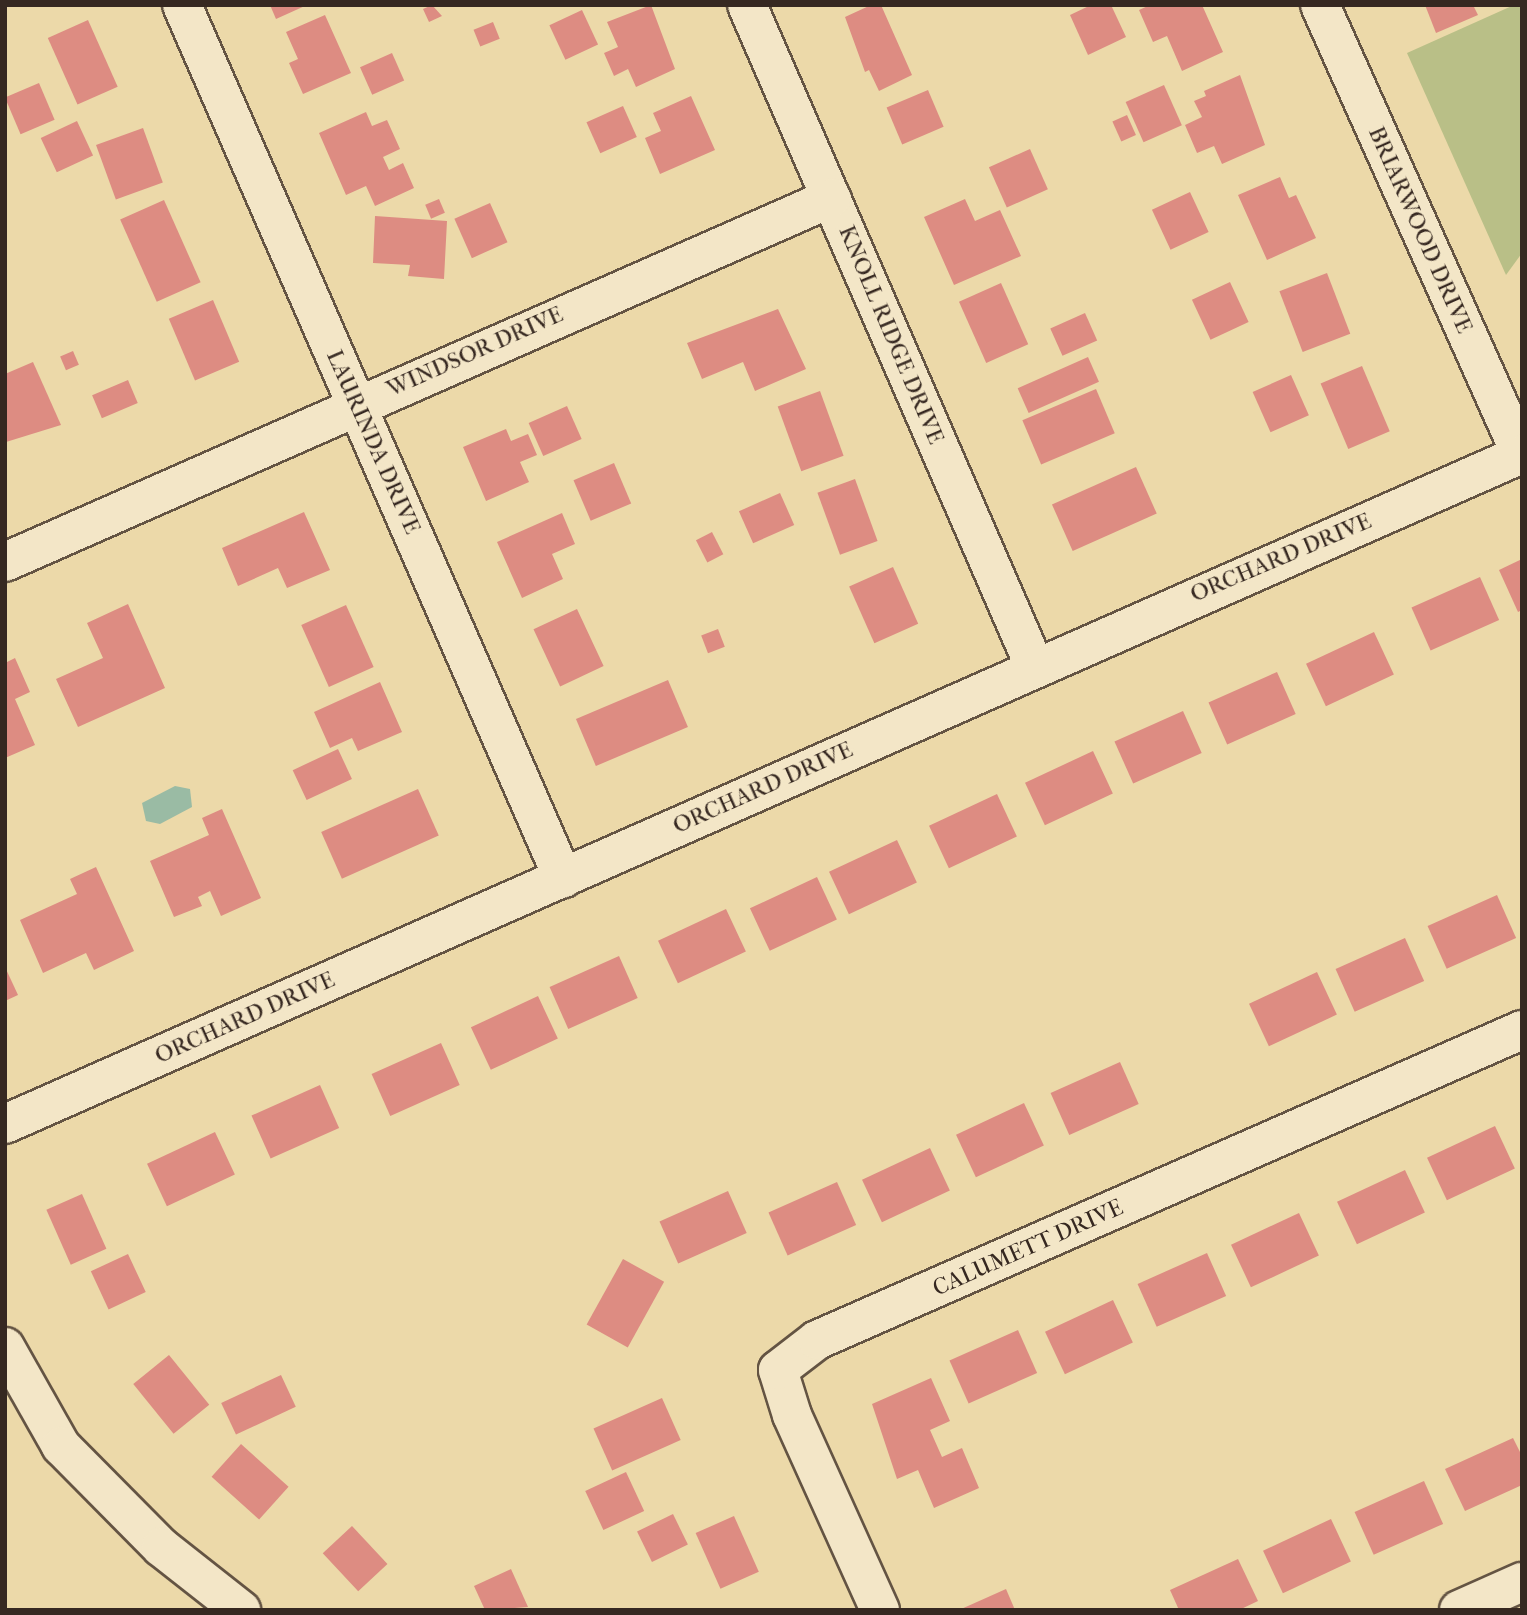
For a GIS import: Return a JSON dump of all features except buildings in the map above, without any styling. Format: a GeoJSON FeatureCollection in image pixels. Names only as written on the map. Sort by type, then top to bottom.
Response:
{"type":"FeatureCollection","features":[{"type":"Feature","properties":{"kind":"street","name":"LAURINDA DRIVE"},"geometry":{"type":"LineString","coordinates":[[182,5],[564,878]]}},
{"type":"Feature","properties":{"kind":"street","name":"KNOLL RIDGE DRIVE"},"geometry":{"type":"LineString","coordinates":[[747,5],[1034,665]]}},
{"type":"Feature","properties":{"kind":"street","name":"BRIARWOOD DRIVE"},"geometry":{"type":"LineString","coordinates":[[1320,5],[1521,454]]}},
{"type":"Feature","properties":{"kind":"street","name":"WINDSOR DRIVE"},"geometry":{"type":"LineString","coordinates":[[5,562],[356,404],[831,198]]}},
{"type":"Feature","properties":{"kind":"street","name":"ORCHARD DRIVE"},"geometry":{"type":"LineString","coordinates":[[5,1124],[564,878],[1034,665],[1521,454]]}},
{"type":"Feature","properties":{"kind":"street","name":"CALUMETT DRIVE"},"geometry":{"type":"LineString","coordinates":[[880,1610],[792,1415],[778,1370],[817,1340],[1522,1030]]}},
{"type":"Feature","properties":{"kind":"street"},"geometry":{"type":"LineString","coordinates":[[5,1348],[61,1446],[162,1546],[240,1610]]}},
{"type":"Feature","properties":{"kind":"street"},"geometry":{"type":"LineString","coordinates":[[1459,1610],[1522,1581]]}},
{"type":"Feature","properties":{"kind":"green space"},"geometry":{"type":"Polygon","coordinates":[[[1514,5],[1522,5],[1522,253],[1506,275],[1407,53],[1514,5]]]}},
{"type":"Feature","properties":{"kind":"shaded area"},"geometry":{"type":"Polygon","coordinates":[[[175,786],[190,789],[192,807],[160,824],[146,821],[142,803],[175,786]]]}}]}
